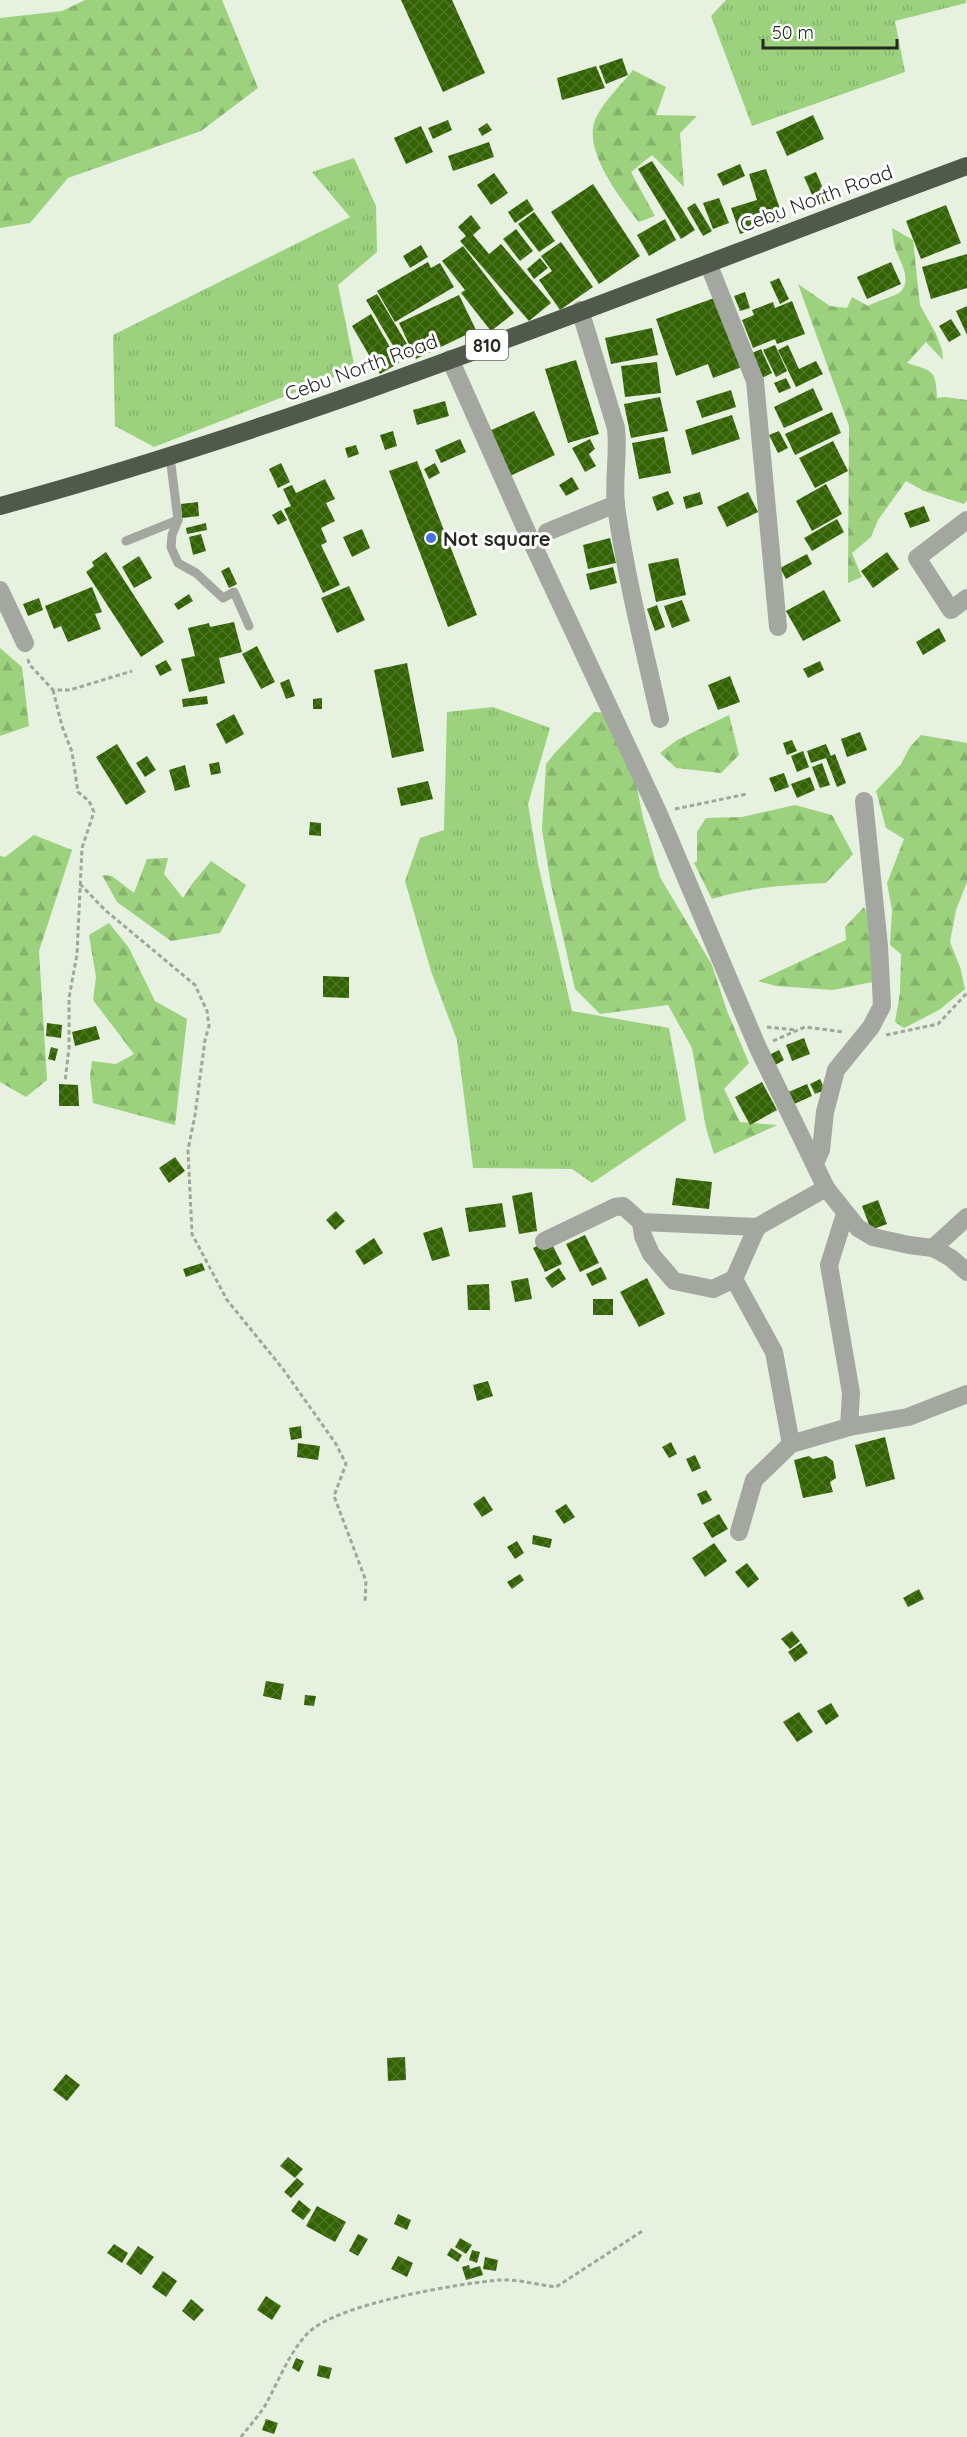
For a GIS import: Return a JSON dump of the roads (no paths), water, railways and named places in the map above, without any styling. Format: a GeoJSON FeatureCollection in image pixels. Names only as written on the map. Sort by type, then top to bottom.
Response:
{"type":"FeatureCollection","features":[{"type":"Feature","properties":{"kind":"highway","name":"Cebu North Road"},"geometry":{"type":"LineString","coordinates":[[0,506],[170,457],[450,359],[967,166]]}},
{"type":"Feature","properties":{"kind":"street"},"geometry":{"type":"LineString","coordinates":[[708,263],[755,381],[778,627]]}},
{"type":"Feature","properties":{"kind":"street"},"geometry":{"type":"LineString","coordinates":[[580,310],[616,428],[618,446],[615,468],[616,504],[632,598],[660,719]]}},
{"type":"Feature","properties":{"kind":"street"},"geometry":{"type":"LineString","coordinates":[[450,359],[527,532],[658,812],[758,1048],[826,1188],[858,1228],[873,1237],[933,1248],[951,1258],[967,1272]]}},
{"type":"Feature","properties":{"kind":"street"},"geometry":{"type":"LineString","coordinates":[[547,532],[616,504]]}},
{"type":"Feature","properties":{"kind":"street"},"geometry":{"type":"LineString","coordinates":[[967,520],[917,558],[951,610],[967,598]]}},
{"type":"Feature","properties":{"kind":"street"},"geometry":{"type":"LineString","coordinates":[[0,590],[25,643]]}},
{"type":"Feature","properties":{"kind":"street"},"geometry":{"type":"LineString","coordinates":[[815,1163],[820,1150],[825,1112],[836,1070],[871,1027],[882,1006],[879,946],[864,801]]}},
{"type":"Feature","properties":{"kind":"street"},"geometry":{"type":"LineString","coordinates":[[544,1241],[615,1207],[623,1206],[641,1222],[757,1227],[826,1188]]}},
{"type":"Feature","properties":{"kind":"street"},"geometry":{"type":"LineString","coordinates":[[845,1214],[829,1265],[851,1393],[849,1426]]}},
{"type":"Feature","properties":{"kind":"street"},"geometry":{"type":"LineString","coordinates":[[933,1248],[967,1217]]}},
{"type":"Feature","properties":{"kind":"street"},"geometry":{"type":"LineString","coordinates":[[641,1222],[643,1236],[651,1254],[674,1281],[713,1289],[734,1280],[757,1227]]}},
{"type":"Feature","properties":{"kind":"street"},"geometry":{"type":"LineString","coordinates":[[734,1280],[774,1352],[791,1444]]}},
{"type":"Feature","properties":{"kind":"street"},"geometry":{"type":"LineString","coordinates":[[739,1532],[754,1479],[791,1444],[849,1426],[908,1417],[967,1394]]}},
{"type":"Feature","properties":{"kind":"lane"},"geometry":{"type":"LineString","coordinates":[[170,457],[178,520],[171,535],[171,547],[178,563],[196,573],[223,598],[234,592],[249,626]]}},
{"type":"Feature","properties":{"kind":"lane"},"geometry":{"type":"LineString","coordinates":[[126,541],[178,520]]}},
{"type":"Feature","properties":{"kind":"place","name":"Not square"},"geometry":{"type":"Point","coordinates":[431,538]}}]}
